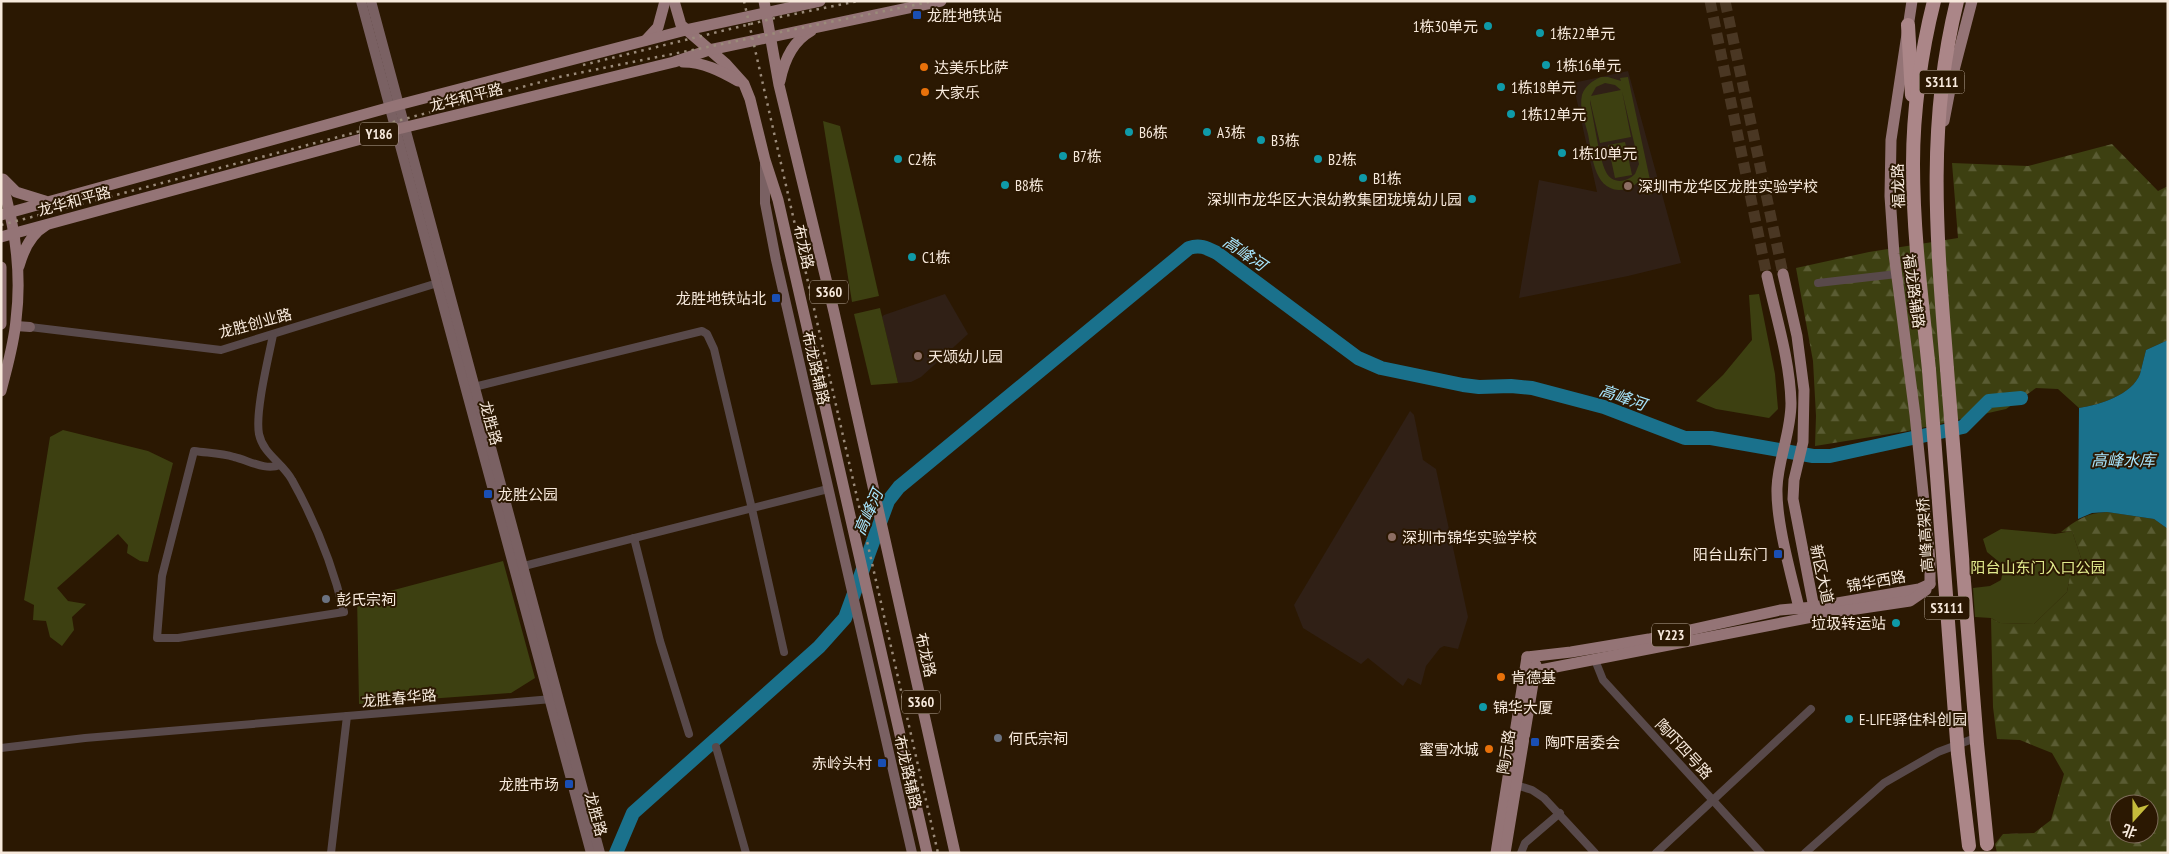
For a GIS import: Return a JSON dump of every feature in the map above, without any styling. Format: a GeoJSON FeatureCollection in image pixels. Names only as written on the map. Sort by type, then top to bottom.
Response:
{"type":"FeatureCollection","features":[{"type":"Feature","properties":{"kind":"highway","name":"福龙路"},"geometry":{"type":"LineString","coordinates":[[1929,370],[1918,262],[1913,164],[1914,126],[1934,1]]}},
{"type":"Feature","properties":{"kind":"highway","name":"S3111"},"geometry":{"type":"LineString","coordinates":[[1957,1],[1945,57],[1940,93],[1936,164],[1938,252],[1976,744],[1987,848]]}},
{"type":"Feature","properties":{"kind":"highway"},"geometry":{"type":"LineString","coordinates":[[1908,25],[1914,126]]}},
{"type":"Feature","properties":{"kind":"highway","name":"高峰高架桥"},"geometry":{"type":"LineString","coordinates":[[1929,370],[1958,754],[1970,849]]}},
{"type":"Feature","properties":{"kind":"main road","name":"龙胜路"},"geometry":{"type":"LineString","coordinates":[[361,1],[394,106],[474,387],[519,568]]}},
{"type":"Feature","properties":{"kind":"main road","name":"龙胜路"},"geometry":{"type":"LineString","coordinates":[[370,1],[394,106]]}},
{"type":"Feature","properties":{"kind":"main road"},"geometry":{"type":"LineString","coordinates":[[644,41],[658,27],[665,1]]}},
{"type":"Feature","properties":{"kind":"main road","name":"布龙路"},"geometry":{"type":"LineString","coordinates":[[674,1],[681,25],[726,64],[744,84],[750,99],[765,160],[778,200],[927,853]]}},
{"type":"Feature","properties":{"kind":"main road","name":"龙华和平路"},"geometry":{"type":"LineString","coordinates":[[6,214],[394,106],[686,30],[766,7],[820,1]]}},
{"type":"Feature","properties":{"kind":"main road","name":"龙华和平路"},"geometry":{"type":"LineString","coordinates":[[1,236],[400,128],[674,62],[709,50],[941,1]]}},
{"type":"Feature","properties":{"kind":"main road","name":"福龙路辅路"},"geometry":{"type":"LineString","coordinates":[[1912,1],[1891,140],[1891,225],[1915,415],[1930,560],[1930,584]]}},
{"type":"Feature","properties":{"kind":"main road"},"geometry":{"type":"LineString","coordinates":[[1936,164],[1953,74],[1972,1]]}},
{"type":"Feature","properties":{"kind":"main road","name":"布龙路"},"geometry":{"type":"LineString","coordinates":[[766,7],[780,85],[834,312],[954,853]]}},
{"type":"Feature","properties":{"kind":"main road"},"geometry":{"type":"LineString","coordinates":[[780,85],[782,72],[792,50],[806,34],[816,28]]}},
{"type":"Feature","properties":{"kind":"main road"},"geometry":{"type":"LineString","coordinates":[[674,62],[694,62],[714,68],[744,84]]}},
{"type":"Feature","properties":{"kind":"main road","name":"龙胜路"},"geometry":{"type":"LineString","coordinates":[[400,128],[434,284],[519,568],[600,853]]}},
{"type":"Feature","properties":{"kind":"main road","name":"布龙路辅路"},"geometry":{"type":"LineString","coordinates":[[765,160],[765,203],[855,610],[912,853]]}},
{"type":"Feature","properties":{"kind":"main road"},"geometry":{"type":"LineString","coordinates":[[1,179],[24,196],[52,201]]}},
{"type":"Feature","properties":{"kind":"main road"},"geometry":{"type":"LineString","coordinates":[[1,179],[6,214],[14,233],[18,276],[16,326],[1,391]]}},
{"type":"Feature","properties":{"kind":"main road"},"geometry":{"type":"LineString","coordinates":[[18,276],[24,254],[32,238],[42,227],[50,223]]}},
{"type":"Feature","properties":{"kind":"main road"},"geometry":{"type":"LineString","coordinates":[[1,267],[1,324]]}},
{"type":"Feature","properties":{"kind":"main road","name":"新区大道"},"geometry":{"type":"LineString","coordinates":[[1767,276],[1788,369],[1790,402],[1787,440],[1777,479],[1777,501],[1799,608],[1815,612],[1793,499],[1803,442],[1805,410],[1802,369],[1783,274]]}},
{"type":"Feature","properties":{"kind":"main road","name":"龙胜创业路"},"geometry":{"type":"LineString","coordinates":[[16,326],[30,327]]}},
{"type":"Feature","properties":{"kind":"main road"},"geometry":{"type":"LineString","coordinates":[[1789,564],[1804,562]]}},
{"type":"Feature","properties":{"kind":"main road","name":"锦华西路"},"geometry":{"type":"LineString","coordinates":[[1535,671],[1595,660],[1815,612],[1910,600],[1923,593],[1930,584]]}},
{"type":"Feature","properties":{"kind":"main road","name":"Y223"},"geometry":{"type":"LineString","coordinates":[[1532,657],[1649,639],[1780,610],[1799,608]]}},
{"type":"Feature","properties":{"kind":"main road"},"geometry":{"type":"LineString","coordinates":[[1532,657],[1535,671]]}},
{"type":"Feature","properties":{"kind":"main road","name":"陶元路"},"geometry":{"type":"LineString","coordinates":[[1496,853],[1532,657]]}},
{"type":"Feature","properties":{"kind":"main road","name":"陶元路"},"geometry":{"type":"LineString","coordinates":[[1505,853],[1535,671]]}},
{"type":"Feature","properties":{"kind":"main road","name":"龙胜路"},"geometry":{"type":"LineString","coordinates":[[555,699],[591,853]]}},
{"type":"Feature","properties":{"kind":"street"},"geometry":{"type":"LineString","coordinates":[[1818,283],[1897,274]]}},
{"type":"Feature","properties":{"kind":"street","name":"龙胜创业路"},"geometry":{"type":"LineString","coordinates":[[30,327],[218,350],[273,336],[434,284]]}},
{"type":"Feature","properties":{"kind":"street"},"geometry":{"type":"LineString","coordinates":[[474,387],[702,331],[707,334],[714,349],[784,652]]}},
{"type":"Feature","properties":{"kind":"street"},"geometry":{"type":"LineString","coordinates":[[273,336],[258,428],[264,448],[280,465],[292,480],[325,550],[332,567],[344,612],[178,638],[158,638],[162,576],[194,451],[233,457],[258,465],[275,467],[280,465]]}},
{"type":"Feature","properties":{"kind":"street"},"geometry":{"type":"LineString","coordinates":[[519,568],[828,490]]}},
{"type":"Feature","properties":{"kind":"street"},"geometry":{"type":"LineString","coordinates":[[634,538],[660,641],[689,734]]}},
{"type":"Feature","properties":{"kind":"street","name":"陶吓四号路"},"geometry":{"type":"LineString","coordinates":[[1595,660],[1603,680],[1761,853]]}},
{"type":"Feature","properties":{"kind":"street","name":"龙胜春华路"},"geometry":{"type":"LineString","coordinates":[[331,853],[347,716],[555,699]]}},
{"type":"Feature","properties":{"kind":"street"},"geometry":{"type":"LineString","coordinates":[[1656,853],[1811,709]]}},
{"type":"Feature","properties":{"kind":"street"},"geometry":{"type":"LineString","coordinates":[[1,748],[85,738],[347,716]]}},
{"type":"Feature","properties":{"kind":"street"},"geometry":{"type":"LineString","coordinates":[[1805,853],[1884,783],[1938,752],[1982,735]]}},
{"type":"Feature","properties":{"kind":"street"},"geometry":{"type":"LineString","coordinates":[[716,747],[746,853]]}},
{"type":"Feature","properties":{"kind":"street"},"geometry":{"type":"LineString","coordinates":[[1516,785],[1539,794],[1595,853]]}},
{"type":"Feature","properties":{"kind":"street"},"geometry":{"type":"LineString","coordinates":[[1522,853],[1525,843],[1560,814]]}},
{"type":"Feature","properties":{"kind":"shaded area","name":"深圳市龙华区龙胜实验学校"},"geometry":{"type":"Polygon","coordinates":[[[1628,71],[1681,263],[1628,276],[1519,298],[1539,180],[1597,192],[1573,83],[1628,71]]]}},
{"type":"Feature","properties":{"kind":"shaded area","name":"天颂幼儿园"},"geometry":{"type":"Polygon","coordinates":[[[945,294],[968,334],[921,377],[911,382],[898,383],[882,317],[945,294]]]}},
{"type":"Feature","properties":{"kind":"shaded area","name":"深圳市锦华实验学校"},"geometry":{"type":"Polygon","coordinates":[[[1410,411],[1414,415],[1423,460],[1436,469],[1468,617],[1458,649],[1444,646],[1440,648],[1426,666],[1421,685],[1408,678],[1403,686],[1368,658],[1361,664],[1303,628],[1294,605],[1410,411]]]}},
{"type":"Feature","properties":{"kind":"green space"},"geometry":{"type":"Polygon","coordinates":[[[1601,77],[1621,81],[1620,78],[1628,77],[1653,194],[1646,195],[1642,178],[1632,187],[1626,189],[1610,188],[1604,184],[1595,169],[1581,104],[1585,89],[1589,84],[1601,77]],[[1605,83],[1596,87],[1591,96],[1621,90],[1615,85],[1605,83]],[[1622,91],[1631,137],[1600,143],[1590,100],[1603,166],[1612,179],[1619,181],[1628,179],[1635,174],[1639,164],[1622,91]]]}},
{"type":"Feature","properties":{"kind":"green space"},"geometry":{"type":"Polygon","coordinates":[[[823,121],[840,126],[879,296],[852,302],[823,121]]]}},
{"type":"Feature","properties":{"kind":"green space"},"geometry":{"type":"Polygon","coordinates":[[[1625,142],[1632,175],[1615,178],[1608,145],[1625,142]]]}},
{"type":"Feature","properties":{"kind":"green space"},"geometry":{"type":"Polygon","coordinates":[[[2112,144],[2158,191],[2168,186],[2168,340],[2146,350],[2140,374],[2130,388],[2114,398],[2079,408],[2058,389],[2036,388],[2006,409],[1908,431],[1815,446],[1816,416],[1813,361],[1796,268],[1869,252],[1958,238],[1952,163],[2028,166],[2112,144]]]}},
{"type":"Feature","properties":{"kind":"green space"},"geometry":{"type":"Polygon","coordinates":[[[1759,294],[1775,374],[1778,409],[1769,418],[1716,409],[1696,401],[1723,375],[1752,340],[1749,295],[1759,294]]]}},
{"type":"Feature","properties":{"kind":"green space"},"geometry":{"type":"Polygon","coordinates":[[[880,308],[898,383],[871,385],[854,314],[880,308]]]}},
{"type":"Feature","properties":{"kind":"green space"},"geometry":{"type":"Polygon","coordinates":[[[63,430],[148,451],[173,463],[148,562],[140,561],[127,553],[128,545],[118,534],[57,588],[68,601],[86,604],[72,617],[74,630],[62,646],[50,637],[46,621],[33,620],[34,605],[24,600],[50,437],[63,430]]]}},
{"type":"Feature","properties":{"kind":"green space"},"geometry":{"type":"Polygon","coordinates":[[[2107,512],[2154,519],[2168,529],[2168,853],[1997,853],[1995,844],[2003,834],[2034,833],[2051,820],[2064,774],[2052,753],[2020,740],[1997,739],[1993,707],[1991,618],[2000,623],[2034,624],[2067,592],[2072,565],[2082,561],[2072,531],[2061,532],[2082,518],[2107,512]]]}},
{"type":"Feature","properties":{"kind":"green space","name":"阳台山东门入口公园"},"geometry":{"type":"Polygon","coordinates":[[[2001,529],[2055,534],[2072,531],[2082,561],[2072,565],[2067,592],[2034,624],[2000,623],[1991,618],[1975,617],[1973,588],[1990,586],[2001,580],[2004,566],[1987,552],[1983,539],[2001,529]]]}},
{"type":"Feature","properties":{"kind":"green space"},"geometry":{"type":"Polygon","coordinates":[[[503,561],[535,678],[511,693],[359,704],[357,595],[375,595],[503,561]]]}},
{"type":"Feature","properties":{"kind":"water","name":"高峰水库"},"geometry":{"type":"Polygon","coordinates":[[[2168,340],[2168,529],[2154,519],[2107,512],[2092,513],[2078,519],[2079,408],[2114,398],[2130,388],[2140,374],[2146,350],[2168,340]]]}},
{"type":"Feature","properties":{"kind":"waterway","name":"高峰河"},"geometry":{"type":"LineString","coordinates":[[616,853],[633,813],[819,647],[845,618],[888,501],[899,487],[1189,248],[1207,248],[1217,253],[1358,358],[1381,368],[1463,385],[1532,388],[1604,407],[1685,438],[1711,438],[1813,456],[1830,456],[1963,427],[1989,401],[2021,398]]}},
{"type":"Feature","properties":{"kind":"tunnel"},"geometry":{"type":"LineString","coordinates":[[1710,1],[1767,276]]}},
{"type":"Feature","properties":{"kind":"tunnel"},"geometry":{"type":"LineString","coordinates":[[1725,1],[1783,274]]}},
{"type":"Feature","properties":{"kind":"railway"},"geometry":{"type":"LineString","coordinates":[[744,1],[938,853]]}},
{"type":"Feature","properties":{"kind":"railway"},"geometry":{"type":"LineString","coordinates":[[583,65],[775,18],[858,1]]}},
{"type":"Feature","properties":{"kind":"railway"},"geometry":{"type":"LineString","coordinates":[[1,225],[559,77],[934,1]]}},
{"type":"Feature","properties":{"kind":"railway"},"geometry":{"type":"LineString","coordinates":[[56,203],[89,194]]}},
{"type":"Feature","properties":{"kind":"place","name":"龙胜地铁站"},"geometry":{"type":"Point","coordinates":[917,15]}},
{"type":"Feature","properties":{"kind":"place","name":"1栋30单元"},"geometry":{"type":"Point","coordinates":[1488,26]}},
{"type":"Feature","properties":{"kind":"place","name":"1栋22单元"},"geometry":{"type":"Point","coordinates":[1540,33]}},
{"type":"Feature","properties":{"kind":"place","name":"1栋16单元"},"geometry":{"type":"Point","coordinates":[1546,65]}},
{"type":"Feature","properties":{"kind":"place","name":"达美乐比萨"},"geometry":{"type":"Point","coordinates":[924,67]}},
{"type":"Feature","properties":{"kind":"place","name":"1栋18单元"},"geometry":{"type":"Point","coordinates":[1501,87]}},
{"type":"Feature","properties":{"kind":"place","name":"大家乐"},"geometry":{"type":"Point","coordinates":[925,92]}},
{"type":"Feature","properties":{"kind":"place","name":"1栋12单元"},"geometry":{"type":"Point","coordinates":[1511,114]}},
{"type":"Feature","properties":{"kind":"place","name":"B6栋"},"geometry":{"type":"Point","coordinates":[1129,132]}},
{"type":"Feature","properties":{"kind":"place","name":"A3栋"},"geometry":{"type":"Point","coordinates":[1207,132]}},
{"type":"Feature","properties":{"kind":"place","name":"B3栋"},"geometry":{"type":"Point","coordinates":[1261,140]}},
{"type":"Feature","properties":{"kind":"place","name":"1栋10单元"},"geometry":{"type":"Point","coordinates":[1562,153]}},
{"type":"Feature","properties":{"kind":"place","name":"B7栋"},"geometry":{"type":"Point","coordinates":[1063,156]}},
{"type":"Feature","properties":{"kind":"place","name":"C2栋"},"geometry":{"type":"Point","coordinates":[898,159]}},
{"type":"Feature","properties":{"kind":"place","name":"B2栋"},"geometry":{"type":"Point","coordinates":[1318,159]}},
{"type":"Feature","properties":{"kind":"place","name":"B1栋"},"geometry":{"type":"Point","coordinates":[1363,178]}},
{"type":"Feature","properties":{"kind":"place","name":"B8栋"},"geometry":{"type":"Point","coordinates":[1005,185]}},
{"type":"Feature","properties":{"kind":"place","name":"深圳市龙华区龙胜实验学校"},"geometry":{"type":"Point","coordinates":[1628,186]}},
{"type":"Feature","properties":{"kind":"place","name":"深圳市龙华区大浪幼教集团珑境幼儿园"},"geometry":{"type":"Point","coordinates":[1472,199]}},
{"type":"Feature","properties":{"kind":"place","name":"C1栋"},"geometry":{"type":"Point","coordinates":[912,257]}},
{"type":"Feature","properties":{"kind":"place","name":"龙胜地铁站北"},"geometry":{"type":"Point","coordinates":[776,298]}},
{"type":"Feature","properties":{"kind":"place","name":"天颂幼儿园"},"geometry":{"type":"Point","coordinates":[918,356]}},
{"type":"Feature","properties":{"kind":"place","name":"龙胜公园"},"geometry":{"type":"Point","coordinates":[488,494]}},
{"type":"Feature","properties":{"kind":"place","name":"深圳市锦华实验学校"},"geometry":{"type":"Point","coordinates":[1392,537]}},
{"type":"Feature","properties":{"kind":"place","name":"阳台山东门"},"geometry":{"type":"Point","coordinates":[1778,554]}},
{"type":"Feature","properties":{"kind":"place","name":"彭氏宗祠"},"geometry":{"type":"Point","coordinates":[326,599]}},
{"type":"Feature","properties":{"kind":"place","name":"垃圾转运站"},"geometry":{"type":"Point","coordinates":[1896,623]}},
{"type":"Feature","properties":{"kind":"place","name":"肯德基"},"geometry":{"type":"Point","coordinates":[1501,677]}},
{"type":"Feature","properties":{"kind":"place","name":"锦华大厦"},"geometry":{"type":"Point","coordinates":[1483,707]}},
{"type":"Feature","properties":{"kind":"place","name":"E-LIFE驿住科创园"},"geometry":{"type":"Point","coordinates":[1849,719]}},
{"type":"Feature","properties":{"kind":"place","name":"何氏宗祠"},"geometry":{"type":"Point","coordinates":[998,738]}},
{"type":"Feature","properties":{"kind":"place","name":"陶吓居委会"},"geometry":{"type":"Point","coordinates":[1535,742]}},
{"type":"Feature","properties":{"kind":"place","name":"蜜雪冰城"},"geometry":{"type":"Point","coordinates":[1489,749]}},
{"type":"Feature","properties":{"kind":"place","name":"赤岭头村"},"geometry":{"type":"Point","coordinates":[882,763]}},
{"type":"Feature","properties":{"kind":"place","name":"龙胜市场"},"geometry":{"type":"Point","coordinates":[569,784]}}]}
